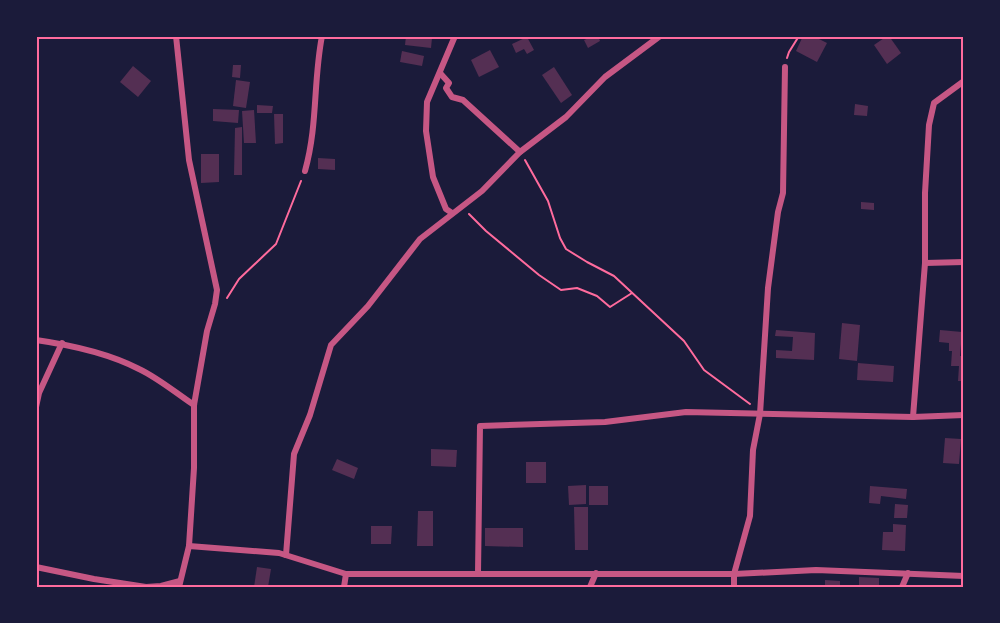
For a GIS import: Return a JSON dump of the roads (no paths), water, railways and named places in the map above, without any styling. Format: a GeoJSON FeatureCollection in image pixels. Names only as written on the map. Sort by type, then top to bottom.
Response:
{"type":"FeatureCollection","features":[{"type":"Feature","properties":{"kind":"street"},"geometry":{"type":"LineString","coordinates":[[36,567],[146,587],[179,584],[189,546],[194,468],[194,405],[217,290],[189,160],[176,36]]}},
{"type":"Feature","properties":{"kind":"street"},"geometry":{"type":"LineString","coordinates":[[305,171],[314,130],[318,57],[322,36]]}},
{"type":"Feature","properties":{"kind":"street"},"geometry":{"type":"LineString","coordinates":[[452,213],[446,208],[433,177],[426,131],[427,102],[455,36]]}},
{"type":"Feature","properties":{"kind":"street"},"geometry":{"type":"LineString","coordinates":[[286,555],[294,454],[310,415],[331,345],[368,306],[420,239],[482,191],[520,152],[566,117],[605,77],[660,36]]}},
{"type":"Feature","properties":{"kind":"street"},"geometry":{"type":"LineString","coordinates":[[734,587],[734,574],[750,516],[753,450],[759,430],[768,288],[778,212],[783,193],[785,67]]}},
{"type":"Feature","properties":{"kind":"street"},"geometry":{"type":"LineString","coordinates":[[440,73],[449,82],[446,88],[452,98],[464,100],[520,152]]}},
{"type":"Feature","properties":{"kind":"street"},"geometry":{"type":"LineString","coordinates":[[914,417],[925,263],[925,193],[929,125],[934,103],[961,86],[964,81]]}},
{"type":"Feature","properties":{"kind":"street"},"geometry":{"type":"LineString","coordinates":[[925,263],[964,262]]}},
{"type":"Feature","properties":{"kind":"street"},"geometry":{"type":"LineString","coordinates":[[36,340],[62,344],[114,358],[140,369],[194,405]]}},
{"type":"Feature","properties":{"kind":"street"},"geometry":{"type":"LineString","coordinates":[[36,407],[39,393],[62,344]]}},
{"type":"Feature","properties":{"kind":"street"},"geometry":{"type":"LineString","coordinates":[[478,573],[480,426],[605,422],[686,412],[914,417],[964,415]]}},
{"type":"Feature","properties":{"kind":"street"},"geometry":{"type":"LineString","coordinates":[[189,546],[286,555],[346,574],[734,574],[816,570],[964,576]]}},
{"type":"Feature","properties":{"kind":"street"},"geometry":{"type":"LineString","coordinates":[[590,587],[596,573]]}},
{"type":"Feature","properties":{"kind":"street"},"geometry":{"type":"LineString","coordinates":[[902,587],[908,573]]}},
{"type":"Feature","properties":{"kind":"street"},"geometry":{"type":"LineString","coordinates":[[344,587],[346,574]]}}]}
